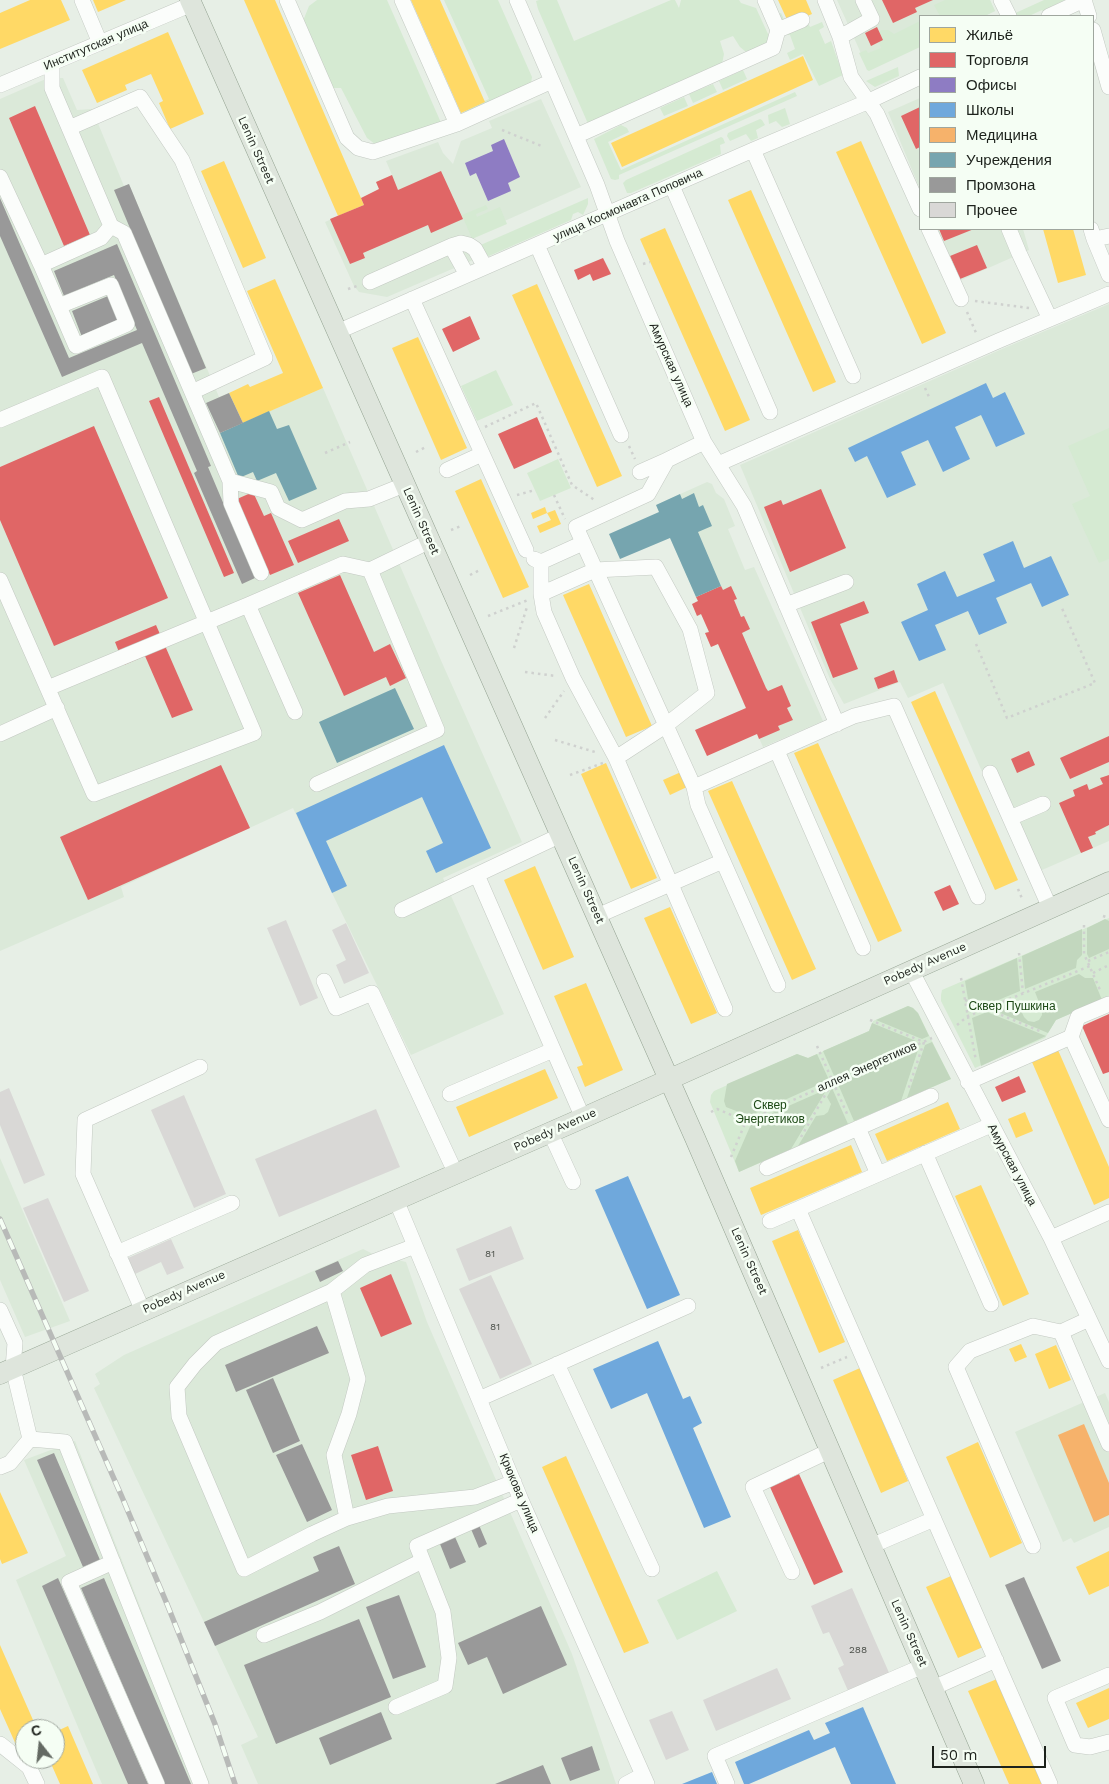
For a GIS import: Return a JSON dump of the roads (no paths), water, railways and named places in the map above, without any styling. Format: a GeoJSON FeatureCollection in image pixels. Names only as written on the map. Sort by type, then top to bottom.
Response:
{"type":"FeatureCollection","features":[{"type":"Feature","properties":{"kind":"main road","name":"Lenin Street"},"geometry":{"type":"LineString","coordinates":[[191,2],[669,1078],[974,1784]]}},
{"type":"Feature","properties":{"kind":"main road","name":"Pobedy Avenue"},"geometry":{"type":"LineString","coordinates":[[6,1371],[583,1118],[1109,882]]}},
{"type":"Feature","properties":{"kind":"street"},"geometry":{"type":"LineString","coordinates":[[82,0],[100,43]]}},
{"type":"Feature","properties":{"kind":"street"},"geometry":{"type":"LineString","coordinates":[[287,0],[348,138],[358,148],[373,152],[457,124],[552,81]]}},
{"type":"Feature","properties":{"kind":"street"},"geometry":{"type":"LineString","coordinates":[[402,0],[457,124]]}},
{"type":"Feature","properties":{"kind":"street","name":"Амурская улица"},"geometry":{"type":"LineString","coordinates":[[517,0],[597,185],[617,241],[704,442],[744,506],[837,724]]}},
{"type":"Feature","properties":{"kind":"street"},"geometry":{"type":"LineString","coordinates":[[576,136],[773,48],[778,30],[765,0]]}},
{"type":"Feature","properties":{"kind":"street"},"geometry":{"type":"LineString","coordinates":[[824,0],[840,37],[851,77],[877,114],[919,207]]}},
{"type":"Feature","properties":{"kind":"street"},"geometry":{"type":"LineString","coordinates":[[840,37],[872,20],[863,0]]}},
{"type":"Feature","properties":{"kind":"street"},"geometry":{"type":"LineString","coordinates":[[1001,0],[1008,15]]}},
{"type":"Feature","properties":{"kind":"street"},"geometry":{"type":"LineString","coordinates":[[1051,15],[1084,0],[1089,15]]}},
{"type":"Feature","properties":{"kind":"street","name":"Институтская улица"},"geometry":{"type":"LineString","coordinates":[[0,85],[191,2]]}},
{"type":"Feature","properties":{"kind":"street"},"geometry":{"type":"LineString","coordinates":[[778,30],[802,20]]}},
{"type":"Feature","properties":{"kind":"street"},"geometry":{"type":"LineString","coordinates":[[1094,34],[1109,87]]}},
{"type":"Feature","properties":{"kind":"street"},"geometry":{"type":"LineString","coordinates":[[52,63],[52,88],[111,226],[124,233],[230,481],[231,503],[261,573]]}},
{"type":"Feature","properties":{"kind":"street","name":"улица Космонавта Поповича"},"geometry":{"type":"LineString","coordinates":[[336,332],[867,102],[919,77]]}},
{"type":"Feature","properties":{"kind":"street"},"geometry":{"type":"LineString","coordinates":[[69,128],[140,97],[182,160],[265,358],[192,392]]}},
{"type":"Feature","properties":{"kind":"street"},"geometry":{"type":"LineString","coordinates":[[753,150],[853,376]]}},
{"type":"Feature","properties":{"kind":"street"},"geometry":{"type":"LineString","coordinates":[[0,177],[41,264],[76,346],[127,324],[110,285],[59,306]]}},
{"type":"Feature","properties":{"kind":"street"},"geometry":{"type":"LineString","coordinates":[[672,186],[770,412]]}},
{"type":"Feature","properties":{"kind":"street"},"geometry":{"type":"LineString","coordinates":[[41,264],[101,238],[111,226]]}},
{"type":"Feature","properties":{"kind":"street"},"geometry":{"type":"LineString","coordinates":[[929,230],[961,299]]}},
{"type":"Feature","properties":{"kind":"street"},"geometry":{"type":"LineString","coordinates":[[1009,230],[1047,314]]}},
{"type":"Feature","properties":{"kind":"street"},"geometry":{"type":"LineString","coordinates":[[1098,235],[1109,275]]}},
{"type":"Feature","properties":{"kind":"street"},"geometry":{"type":"LineString","coordinates":[[370,282],[451,246],[461,244],[469,245],[475,249],[485,268]]}},
{"type":"Feature","properties":{"kind":"street"},"geometry":{"type":"LineString","coordinates":[[537,245],[621,435]]}},
{"type":"Feature","properties":{"kind":"street"},"geometry":{"type":"LineString","coordinates":[[451,246],[467,275]]}},
{"type":"Feature","properties":{"kind":"street"},"geometry":{"type":"LineString","coordinates":[[718,464],[982,348],[1047,314],[1109,294]]}},
{"type":"Feature","properties":{"kind":"street"},"geometry":{"type":"LineString","coordinates":[[412,300],[503,499],[534,557],[544,612],[573,678],[616,758],[725,1009]]}},
{"type":"Feature","properties":{"kind":"street"},"geometry":{"type":"LineString","coordinates":[[0,420],[102,377],[254,733],[94,794],[0,580]]}},
{"type":"Feature","properties":{"kind":"street"},"geometry":{"type":"LineString","coordinates":[[640,472],[704,442]]}},
{"type":"Feature","properties":{"kind":"street"},"geometry":{"type":"LineString","coordinates":[[447,470],[482,454]]}},
{"type":"Feature","properties":{"kind":"street"},"geometry":{"type":"LineString","coordinates":[[667,460],[648,494],[576,527],[694,787],[698,804],[778,985]]}},
{"type":"Feature","properties":{"kind":"street"},"geometry":{"type":"LineString","coordinates":[[230,481],[271,492],[278,508],[302,520],[345,500],[369,499],[404,484]]}},
{"type":"Feature","properties":{"kind":"street"},"geometry":{"type":"LineString","coordinates":[[48,688],[343,564],[370,570],[430,542]]}},
{"type":"Feature","properties":{"kind":"street"},"geometry":{"type":"LineString","coordinates":[[534,557],[583,543]]}},
{"type":"Feature","properties":{"kind":"street"},"geometry":{"type":"LineString","coordinates":[[541,594],[595,570],[656,567],[690,629],[707,694],[665,726],[616,758]]}},
{"type":"Feature","properties":{"kind":"street"},"geometry":{"type":"LineString","coordinates":[[317,784],[437,730],[370,570]]}},
{"type":"Feature","properties":{"kind":"street"},"geometry":{"type":"LineString","coordinates":[[786,606],[846,582]]}},
{"type":"Feature","properties":{"kind":"street"},"geometry":{"type":"LineString","coordinates":[[248,605],[295,712]]}},
{"type":"Feature","properties":{"kind":"street"},"geometry":{"type":"LineString","coordinates":[[694,787],[854,716],[894,706],[978,897]]}},
{"type":"Feature","properties":{"kind":"street"},"geometry":{"type":"LineString","coordinates":[[0,734],[57,708]]}},
{"type":"Feature","properties":{"kind":"street"},"geometry":{"type":"LineString","coordinates":[[777,751],[863,948]]}},
{"type":"Feature","properties":{"kind":"street"},"geometry":{"type":"LineString","coordinates":[[990,773],[1050,908]]}},
{"type":"Feature","properties":{"kind":"street"},"geometry":{"type":"LineString","coordinates":[[1010,818],[1043,804]]}},
{"type":"Feature","properties":{"kind":"street"},"geometry":{"type":"LineString","coordinates":[[402,910],[561,835]]}},
{"type":"Feature","properties":{"kind":"street"},"geometry":{"type":"LineString","coordinates":[[597,916],[723,861]]}},
{"type":"Feature","properties":{"kind":"street"},"geometry":{"type":"LineString","coordinates":[[477,874],[583,1118]]}},
{"type":"Feature","properties":{"kind":"street","name":"Амурская улица"},"geometry":{"type":"LineString","coordinates":[[911,970],[974,1079],[991,1125],[1051,1238],[1109,1361]]}},
{"type":"Feature","properties":{"kind":"street"},"geometry":{"type":"LineString","coordinates":[[324,981],[336,1008],[372,993],[456,1174]]}},
{"type":"Feature","properties":{"kind":"street"},"geometry":{"type":"LineString","coordinates":[[974,1079],[1067,1039],[1078,1017],[1108,1004]]}},
{"type":"Feature","properties":{"kind":"street"},"geometry":{"type":"LineString","coordinates":[[1067,1039],[1109,1120]]}},
{"type":"Feature","properties":{"kind":"street"},"geometry":{"type":"LineString","coordinates":[[450,1094],[554,1050]]}},
{"type":"Feature","properties":{"kind":"street"},"geometry":{"type":"LineString","coordinates":[[142,1311],[83,1174],[84,1120],[200,1067]]}},
{"type":"Feature","properties":{"kind":"street"},"geometry":{"type":"LineString","coordinates":[[767,1168],[931,1096]]}},
{"type":"Feature","properties":{"kind":"street"},"geometry":{"type":"LineString","coordinates":[[770,1221],[991,1125]]}},
{"type":"Feature","properties":{"kind":"street"},"geometry":{"type":"LineString","coordinates":[[858,1128],[878,1174]]}},
{"type":"Feature","properties":{"kind":"street"},"geometry":{"type":"LineString","coordinates":[[550,1132],[573,1182]]}},
{"type":"Feature","properties":{"kind":"street"},"geometry":{"type":"LineString","coordinates":[[926,1153],[992,1304]]}},
{"type":"Feature","properties":{"kind":"street","name":"Крюкова улица"},"geometry":{"type":"LineString","coordinates":[[396,1200],[521,1500],[645,1779]]}},
{"type":"Feature","properties":{"kind":"street"},"geometry":{"type":"LineString","coordinates":[[117,1252],[232,1203]]}},
{"type":"Feature","properties":{"kind":"street"},"geometry":{"type":"LineString","coordinates":[[798,1209],[1050,1784]]}},
{"type":"Feature","properties":{"kind":"street"},"geometry":{"type":"LineString","coordinates":[[1051,1238],[1109,1212]]}},
{"type":"Feature","properties":{"kind":"street"},"geometry":{"type":"LineString","coordinates":[[415,1246],[365,1265],[332,1291],[216,1343],[195,1364],[177,1387],[179,1416],[244,1569],[347,1518],[388,1506],[475,1497],[514,1482]]}},
{"type":"Feature","properties":{"kind":"street"},"geometry":{"type":"LineString","coordinates":[[332,1291],[358,1379],[349,1414],[334,1455],[347,1518]]}},
{"type":"Feature","properties":{"kind":"street"},"geometry":{"type":"LineString","coordinates":[[479,1399],[688,1306]]}},
{"type":"Feature","properties":{"kind":"street"},"geometry":{"type":"LineString","coordinates":[[0,1310],[15,1343],[6,1371],[30,1439]]}},
{"type":"Feature","properties":{"kind":"street"},"geometry":{"type":"LineString","coordinates":[[1033,1546],[956,1367],[970,1351],[1032,1326],[1061,1332],[1089,1319]]}},
{"type":"Feature","properties":{"kind":"street"},"geometry":{"type":"LineString","coordinates":[[1061,1332],[1109,1444]]}},
{"type":"Feature","properties":{"kind":"street"},"geometry":{"type":"LineString","coordinates":[[557,1364],[652,1569]]}},
{"type":"Feature","properties":{"kind":"street"},"geometry":{"type":"LineString","coordinates":[[0,1467],[10,1463],[30,1439]]}},
{"type":"Feature","properties":{"kind":"street"},"geometry":{"type":"LineString","coordinates":[[30,1439],[65,1442],[202,1784]]}},
{"type":"Feature","properties":{"kind":"street"},"geometry":{"type":"LineString","coordinates":[[792,1572],[753,1487],[831,1450]]}},
{"type":"Feature","properties":{"kind":"street"},"geometry":{"type":"LineString","coordinates":[[396,1707],[445,1686],[449,1658],[443,1612],[417,1546],[521,1500]]}},
{"type":"Feature","properties":{"kind":"street"},"geometry":{"type":"LineString","coordinates":[[871,1546],[934,1519]]}},
{"type":"Feature","properties":{"kind":"street"},"geometry":{"type":"LineString","coordinates":[[264,1635],[320,1612],[422,1561]]}},
{"type":"Feature","properties":{"kind":"street"},"geometry":{"type":"LineString","coordinates":[[113,1562],[69,1582],[156,1784]]}},
{"type":"Feature","properties":{"kind":"street"},"geometry":{"type":"LineString","coordinates":[[933,1688],[996,1660]]}},
{"type":"Feature","properties":{"kind":"street"},"geometry":{"type":"LineString","coordinates":[[727,1784],[715,1756],[924,1666]]}},
{"type":"Feature","properties":{"kind":"street"},"geometry":{"type":"LineString","coordinates":[[1109,1674],[1055,1698],[1075,1745],[1090,1747],[1109,1742]]}},
{"type":"Feature","properties":{"kind":"street"},"geometry":{"type":"LineString","coordinates":[[0,1744],[29,1767],[36,1784]]}},
{"type":"Feature","properties":{"kind":"street"},"geometry":{"type":"LineString","coordinates":[[626,1784],[645,1779]]}},
{"type":"Feature","properties":{"kind":"railway"},"geometry":{"type":"LineString","coordinates":[[0,1219],[167,1604],[215,1724],[235,1784]]}},
{"type":"Feature","properties":{"kind":"park label","name":"Сквер Пушкина"},"geometry":{"type":"Point","coordinates":[1012,1006]}},
{"type":"Feature","properties":{"kind":"park label","name":"Сквер Энергетиков"},"geometry":{"type":"Point","coordinates":[770,1112]}}]}
